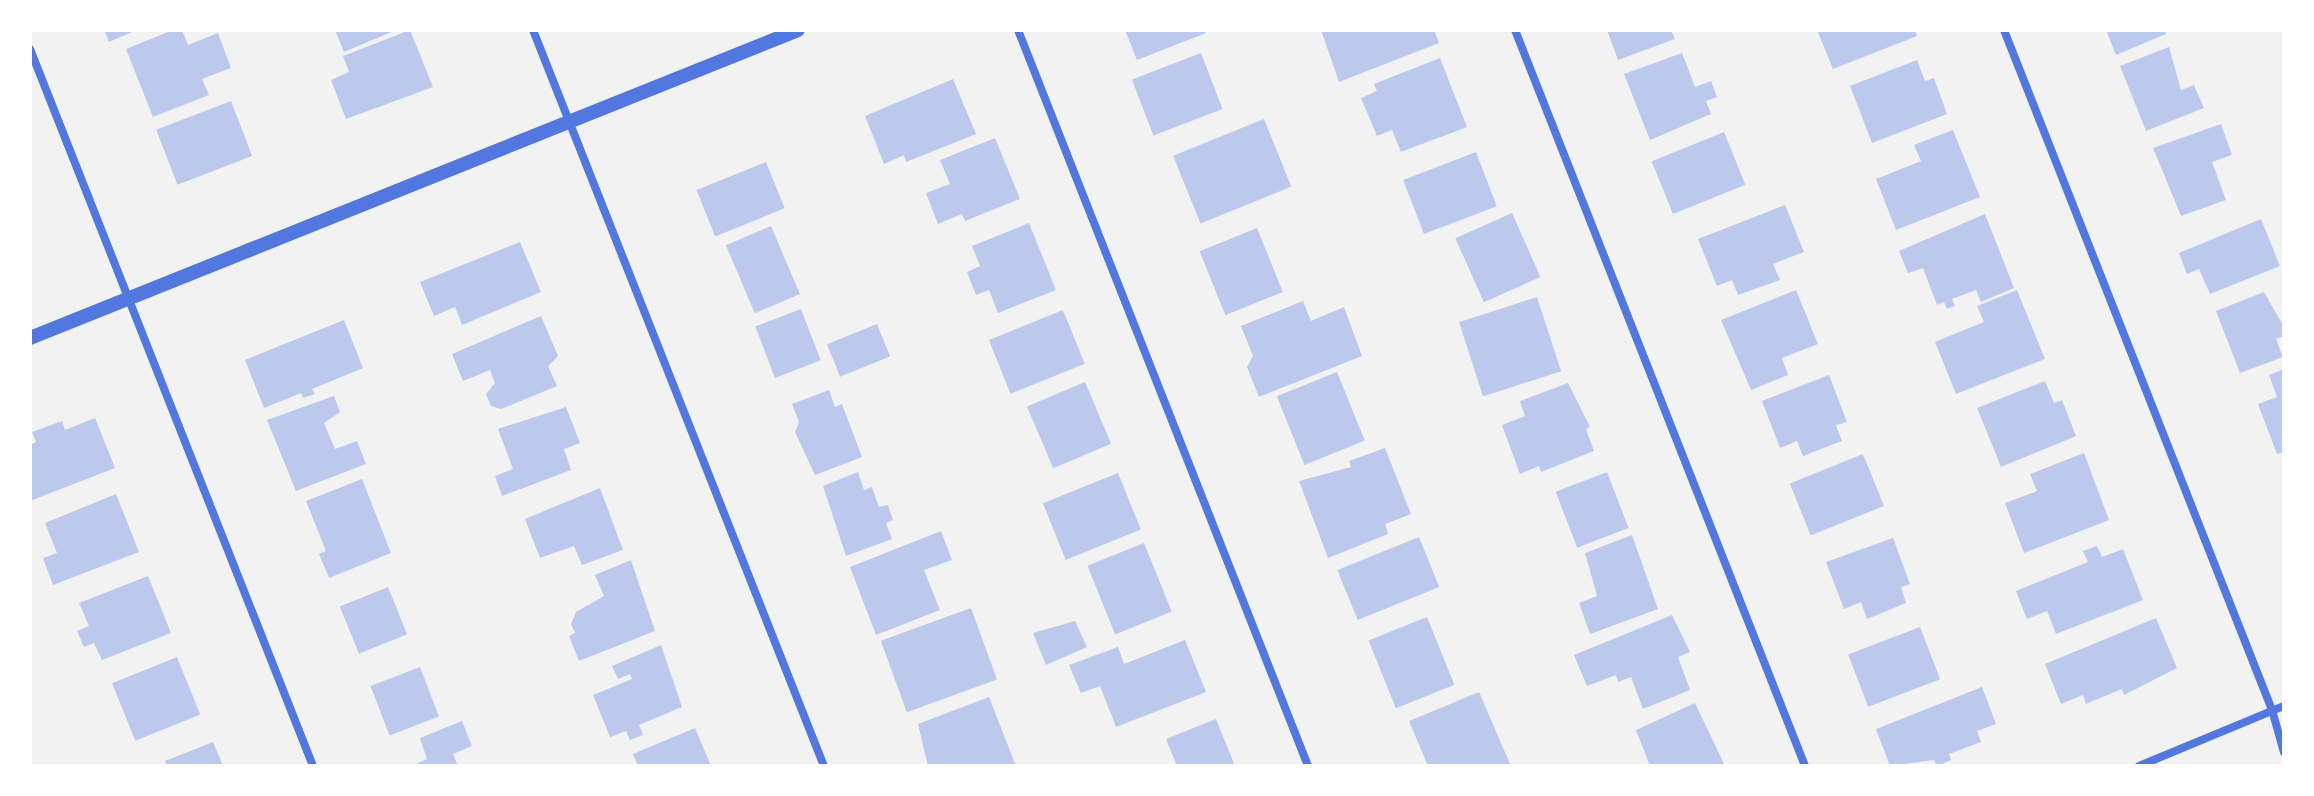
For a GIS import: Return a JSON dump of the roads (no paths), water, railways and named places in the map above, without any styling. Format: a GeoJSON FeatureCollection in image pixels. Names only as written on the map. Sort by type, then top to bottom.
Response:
{"type":"FeatureCollection","features":[{"type":"Feature","properties":{"kind":"street"},"geometry":{"type":"LineString","coordinates":[[533,30],[824,766]]}},
{"type":"Feature","properties":{"kind":"street"},"geometry":{"type":"LineString","coordinates":[[30,338],[798,30]]}},
{"type":"Feature","properties":{"kind":"street"},"geometry":{"type":"LineString","coordinates":[[1018,30],[1308,766]]}},
{"type":"Feature","properties":{"kind":"street"},"geometry":{"type":"LineString","coordinates":[[1515,30],[1805,766]]}},
{"type":"Feature","properties":{"kind":"street"},"geometry":{"type":"LineString","coordinates":[[2004,30],[2272,710],[2284,752]]}},
{"type":"Feature","properties":{"kind":"street"},"geometry":{"type":"LineString","coordinates":[[30,49],[313,766]]}},
{"type":"Feature","properties":{"kind":"street"},"geometry":{"type":"LineString","coordinates":[[2139,766],[2284,706]]}}]}
